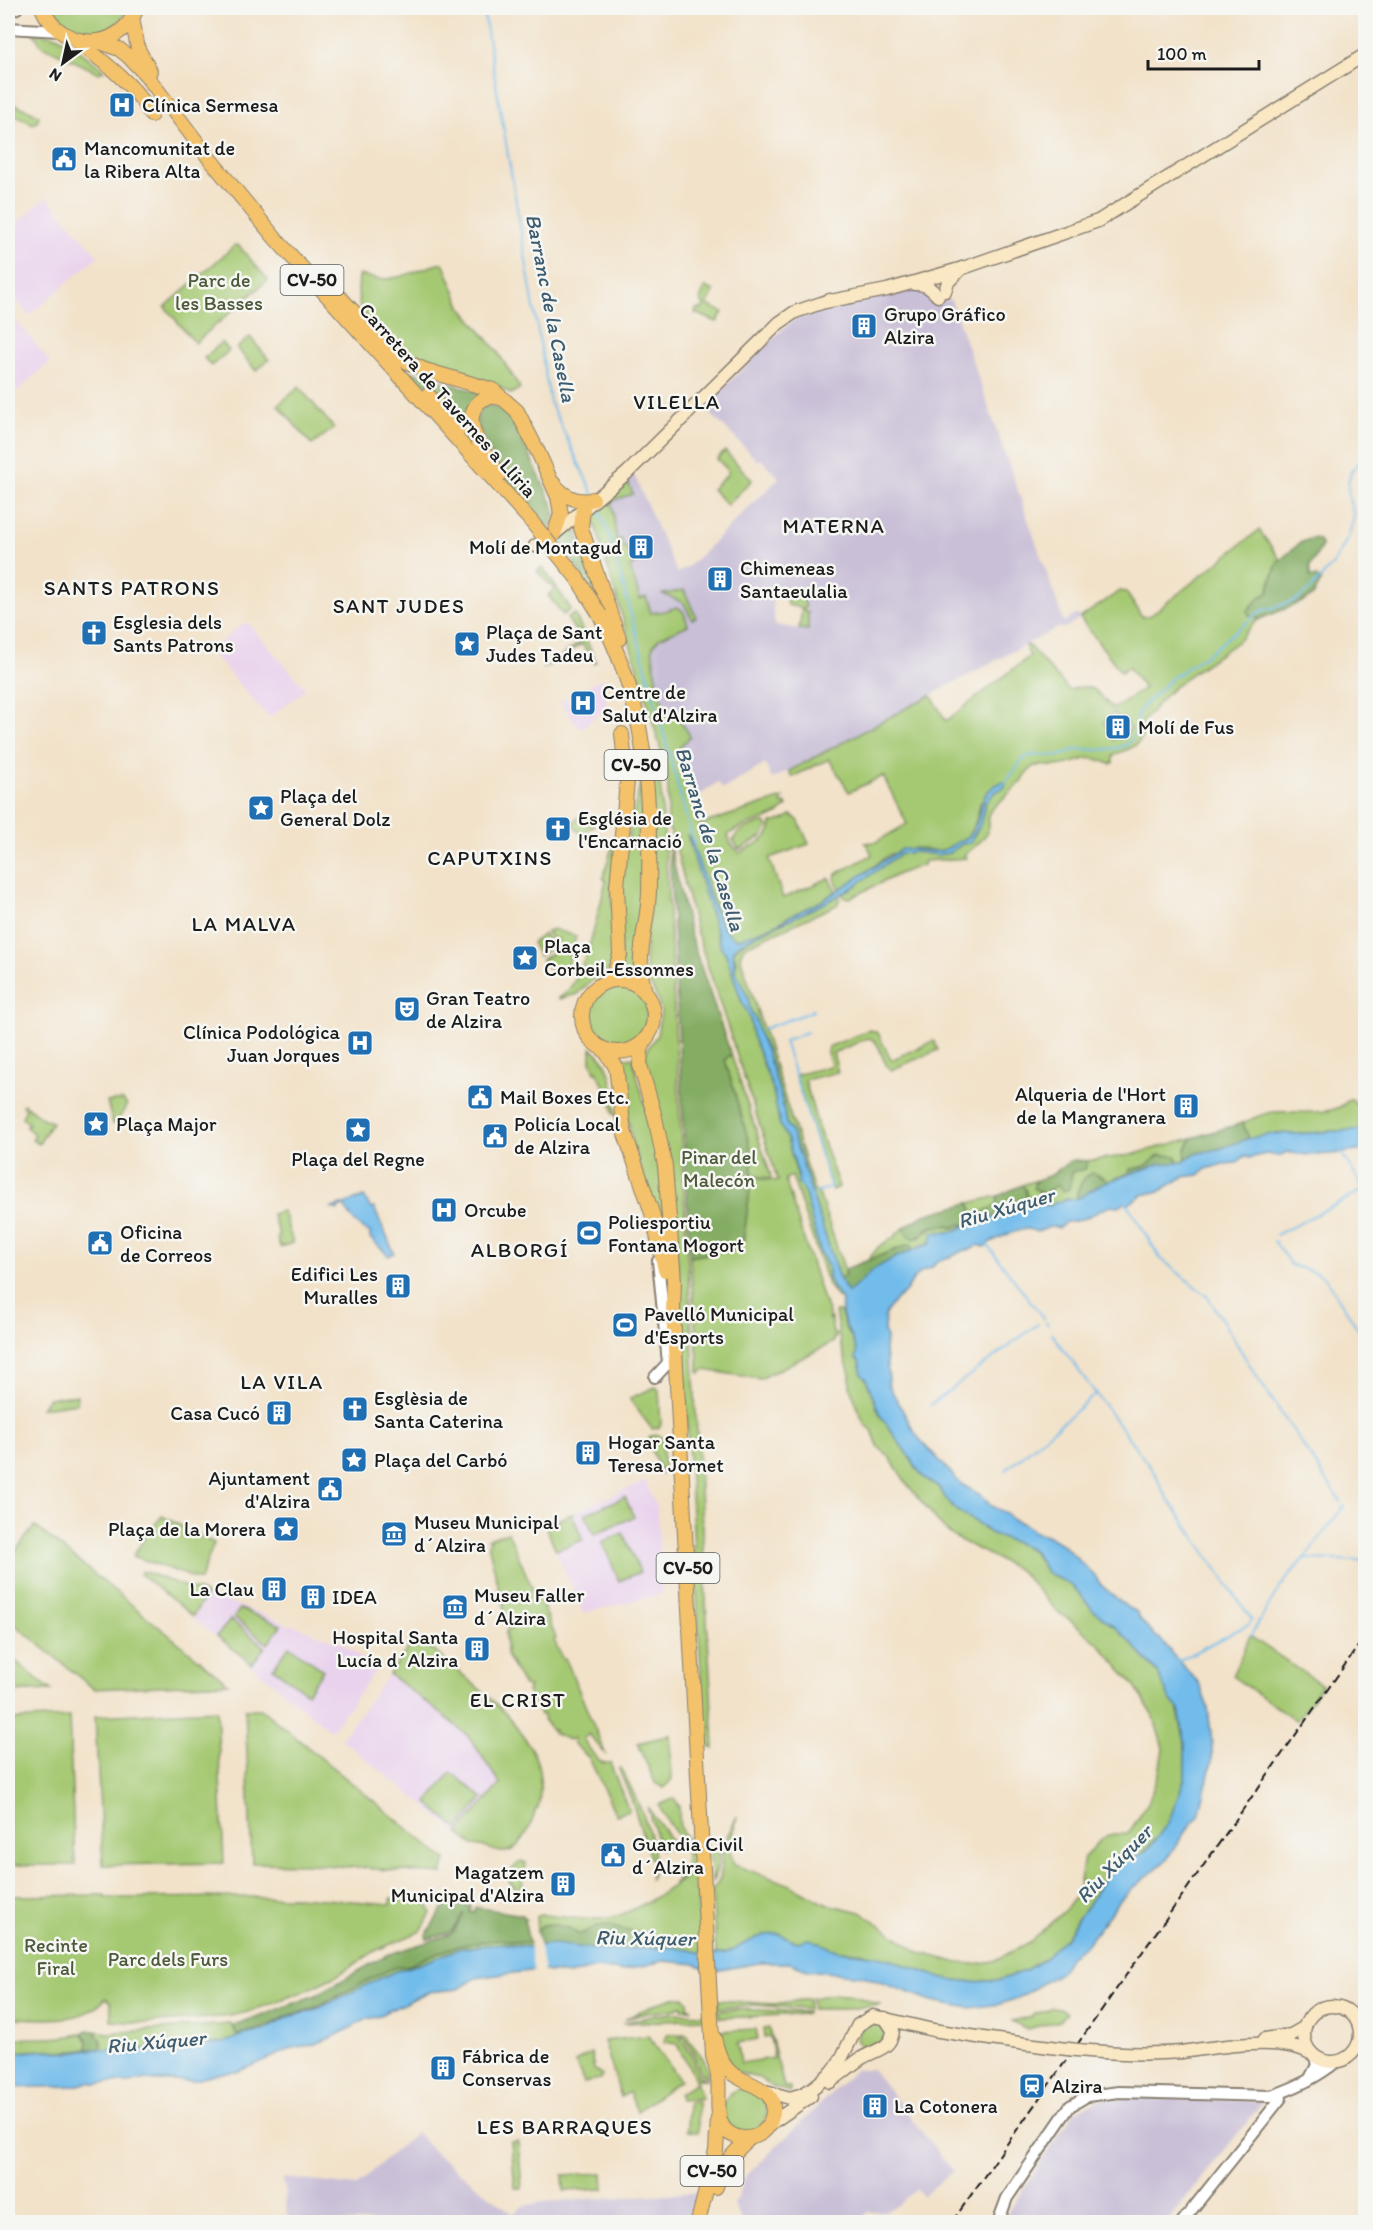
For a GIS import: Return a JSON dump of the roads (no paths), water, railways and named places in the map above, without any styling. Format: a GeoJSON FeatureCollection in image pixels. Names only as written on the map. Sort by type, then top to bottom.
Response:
{"type":"FeatureCollection","features":[{"type":"Feature","properties":{"kind":"main road","name":"CV-50"},"geometry":{"type":"LineString","coordinates":[[42,8],[47,18],[59,31],[74,39],[97,41],[117,33],[135,13]]}},
{"type":"Feature","properties":{"kind":"main road","name":"Carretera de Tavernes a Llíria"},"geometry":{"type":"LineString","coordinates":[[135,13],[138,50],[151,72],[213,154],[312,270],[442,409],[499,475],[577,578],[600,615],[624,675]]}},
{"type":"Feature","properties":{"kind":"main road"},"geometry":{"type":"LineString","coordinates":[[74,39],[132,89],[144,102],[151,115]]}},
{"type":"Feature","properties":{"kind":"main road","name":"Carretera de Tavernes a Llíria"},"geometry":{"type":"LineString","coordinates":[[97,41],[119,49],[146,75],[275,238],[531,520]]}},
{"type":"Feature","properties":{"kind":"main road"},"geometry":{"type":"LineString","coordinates":[[865,288],[876,289],[963,268],[1098,221],[1365,54]]}},
{"type":"Feature","properties":{"kind":"main road"},"geometry":{"type":"LineString","coordinates":[[567,524],[540,544],[538,551],[567,524],[587,503],[607,489],[779,323],[795,312],[865,288],[1022,246]]}},
{"type":"Feature","properties":{"kind":"main road"},"geometry":{"type":"LineString","coordinates":[[825,302],[853,298],[904,285],[935,275],[974,258]]}},
{"type":"Feature","properties":{"kind":"main road"},"geometry":{"type":"LineString","coordinates":[[942,294],[948,282],[963,268]]}},
{"type":"Feature","properties":{"kind":"main road"},"geometry":{"type":"LineString","coordinates":[[312,270],[384,344],[403,360],[435,374],[493,390],[508,401],[524,421],[561,509],[554,534]]}},
{"type":"Feature","properties":{"kind":"main road"},"geometry":{"type":"LineString","coordinates":[[935,275],[943,281],[942,294]]}},
{"type":"Feature","properties":{"kind":"main road"},"geometry":{"type":"LineString","coordinates":[[904,285],[922,283],[942,294]]}},
{"type":"Feature","properties":{"kind":"main road"},"geometry":{"type":"LineString","coordinates":[[499,475],[478,441],[471,418],[473,411],[482,400],[495,397],[508,401]]}},
{"type":"Feature","properties":{"kind":"main road"},"geometry":{"type":"LineString","coordinates":[[549,476],[563,493],[587,503]]}},
{"type":"Feature","properties":{"kind":"main road"},"geometry":{"type":"LineString","coordinates":[[587,503],[581,528],[627,668],[632,697]]}},
{"type":"Feature","properties":{"kind":"main road","name":"CV-50"},"geometry":{"type":"LineString","coordinates":[[624,675],[632,697],[643,747],[647,803],[649,891],[640,972],[645,992],[651,999],[655,1017],[640,1057],[641,1071],[655,1118],[665,1166],[674,1281],[673,1311],[714,2038],[713,2056],[718,2077],[715,2158],[698,2223]]}},
{"type":"Feature","properties":{"kind":"main road","name":"CV-50"},"geometry":{"type":"LineString","coordinates":[[624,675],[634,721],[636,769],[632,802],[619,854],[616,889],[620,955],[615,971],[607,981],[589,995],[582,1016],[587,1034],[604,1049],[616,1067],[624,1131],[652,1213],[673,1311]]}},
{"type":"Feature","properties":{"kind":"main road"},"geometry":{"type":"LineString","coordinates":[[619,854],[627,782],[622,734]]}},
{"type":"Feature","properties":{"kind":"main road"},"geometry":{"type":"LineString","coordinates":[[607,981],[632,982],[645,992]]}},
{"type":"Feature","properties":{"kind":"main road"},"geometry":{"type":"LineString","coordinates":[[604,1049],[625,1051],[644,1042]]}},
{"type":"Feature","properties":{"kind":"main road"},"geometry":{"type":"LineString","coordinates":[[765,2091],[785,2097],[804,2094],[832,2072],[858,2025],[873,2016],[933,2030],[990,2039],[1105,2053],[1144,2054],[1246,2044],[1291,2035],[1305,2027],[1314,2013],[1323,2008],[1340,2008],[1365,2020]]}},
{"type":"Feature","properties":{"kind":"main road"},"geometry":{"type":"LineString","coordinates":[[1246,2044],[1302,2049],[1325,2062],[1336,2062],[1347,2058],[1361,2044],[1353,2016]]}},
{"type":"Feature","properties":{"kind":"main road"},"geometry":{"type":"LineString","coordinates":[[885,2018],[891,2023],[893,2036]]}},
{"type":"Feature","properties":{"kind":"main road"},"geometry":{"type":"LineString","coordinates":[[1305,2027],[1305,2043],[1313,2055]]}},
{"type":"Feature","properties":{"kind":"main road"},"geometry":{"type":"LineString","coordinates":[[770,2124],[866,2055],[880,2050],[893,2036],[910,2031],[933,2030]]}},
{"type":"Feature","properties":{"kind":"main road","name":"CV-50"},"geometry":{"type":"LineString","coordinates":[[714,2038],[726,2068],[746,2083],[765,2091]]}},
{"type":"Feature","properties":{"kind":"main road"},"geometry":{"type":"LineString","coordinates":[[850,2043],[855,2051],[866,2055]]}},
{"type":"Feature","properties":{"kind":"main road"},"geometry":{"type":"LineString","coordinates":[[718,2112],[720,2098],[731,2087],[746,2083]]}},
{"type":"Feature","properties":{"kind":"main road"},"geometry":{"type":"LineString","coordinates":[[765,2091],[773,2107],[770,2124]]}},
{"type":"Feature","properties":{"kind":"main road","name":"CV-50"},"geometry":{"type":"LineString","coordinates":[[718,2112],[727,2132],[741,2138],[758,2136],[770,2124]]}},
{"type":"Feature","properties":{"kind":"main road","name":"CV-50"},"geometry":{"type":"LineString","coordinates":[[706,2223],[724,2165],[750,2138]]}},
{"type":"Feature","properties":{"kind":"street"},"geometry":{"type":"LineString","coordinates":[[8,12],[17,8]]}},
{"type":"Feature","properties":{"kind":"street"},"geometry":{"type":"LineString","coordinates":[[8,28],[59,31]]}},
{"type":"Feature","properties":{"kind":"street"},"geometry":{"type":"LineString","coordinates":[[624,1131],[627,1154],[647,1212],[660,1269],[668,1363],[655,1377]]}},
{"type":"Feature","properties":{"kind":"street"},"geometry":{"type":"LineString","coordinates":[[1309,2080],[1317,2065],[1313,2055]]}},
{"type":"Feature","properties":{"kind":"street"},"geometry":{"type":"LineString","coordinates":[[1001,2223],[1002,2208],[1007,2198],[1070,2106],[1088,2096],[1119,2092],[1271,2096],[1320,2075],[1336,2062]]}},
{"type":"Feature","properties":{"kind":"street"},"geometry":{"type":"LineString","coordinates":[[1182,2223],[1285,2099],[1190,2223]]}},
{"type":"Feature","properties":{"kind":"water"},"geometry":{"type":"Polygon","coordinates":[[[1002,782],[1006,783],[1005,787],[995,792],[985,803],[980,825],[972,842],[962,844],[949,853],[938,855],[915,852],[900,854],[852,888],[752,937],[737,945],[733,950],[735,971],[748,997],[750,1009],[756,1020],[782,1100],[786,1123],[800,1156],[839,1278],[848,1293],[874,1269],[931,1243],[933,1232],[953,1232],[970,1223],[1026,1207],[1042,1204],[1051,1206],[1055,1202],[1079,1198],[1103,1183],[1160,1164],[1184,1162],[1194,1154],[1219,1149],[1250,1138],[1278,1133],[1296,1134],[1365,1129],[1365,1150],[1306,1155],[1287,1152],[1279,1156],[1266,1154],[1249,1158],[1244,1156],[1237,1163],[1223,1164],[1206,1169],[1199,1175],[1183,1177],[1160,1191],[1142,1195],[1129,1204],[1108,1207],[1082,1219],[1066,1222],[1059,1228],[1023,1230],[1011,1233],[984,1247],[978,1245],[962,1251],[922,1271],[905,1293],[896,1299],[885,1315],[888,1384],[917,1436],[961,1484],[981,1495],[991,1506],[1006,1513],[1011,1519],[1063,1545],[1095,1576],[1101,1585],[1128,1608],[1136,1611],[1140,1619],[1155,1636],[1162,1640],[1199,1683],[1208,1708],[1212,1761],[1199,1816],[1187,1829],[1166,1860],[1121,1899],[1085,1946],[1070,1956],[1061,1972],[1018,1998],[1000,2004],[969,2008],[932,2001],[863,1976],[807,1970],[790,1963],[759,1963],[715,1971],[696,1964],[663,1961],[622,1971],[596,1968],[569,1975],[538,1970],[476,1978],[459,1989],[428,1992],[335,2036],[313,2045],[296,2047],[237,2072],[221,2073],[192,2081],[145,2079],[130,2083],[97,2084],[89,2082],[75,2086],[8,2088],[8,2053],[48,2050],[70,2053],[96,2049],[121,2051],[223,2043],[243,2035],[266,2030],[288,2017],[313,2011],[393,1972],[458,1949],[502,1943],[528,1947],[554,1944],[601,1950],[674,1947],[707,1955],[726,1953],[756,1938],[780,1934],[797,1942],[809,1939],[839,1951],[879,1956],[944,1979],[974,1982],[1000,1980],[1026,1970],[1047,1957],[1066,1938],[1111,1866],[1127,1858],[1140,1855],[1150,1847],[1168,1823],[1185,1778],[1185,1743],[1179,1710],[1169,1698],[1158,1673],[1121,1632],[1093,1610],[1073,1586],[1046,1572],[1035,1553],[1029,1548],[990,1533],[957,1511],[939,1487],[923,1477],[880,1415],[866,1379],[862,1375],[859,1361],[855,1358],[857,1354],[855,1347],[844,1322],[842,1300],[828,1277],[828,1267],[820,1252],[804,1190],[798,1183],[798,1175],[787,1138],[780,1125],[773,1089],[752,1035],[750,1018],[742,1002],[726,954],[721,947],[687,834],[693,845],[715,910],[730,935],[739,939],[776,925],[820,902],[902,849],[939,851],[966,838],[974,829],[987,793],[1002,782]]]}},
{"type":"Feature","properties":{"kind":"water"},"geometry":{"type":"Polygon","coordinates":[[[364,1197],[371,1209],[374,1208],[394,1253],[389,1256],[370,1238],[370,1232],[356,1223],[345,1207],[341,1206],[338,1210],[332,1208],[364,1197]]]}},
{"type":"Feature","properties":{"kind":"waterway","name":"Barranc de la Casella"},"geometry":{"type":"LineString","coordinates":[[483,8],[550,402],[593,494]]}},
{"type":"Feature","properties":{"kind":"waterway"},"geometry":{"type":"LineString","coordinates":[[1005,783],[1024,758],[1032,755],[1059,756],[1077,749],[1098,750],[1128,744],[1136,732],[1138,713],[1172,678],[1209,653],[1259,612],[1297,600],[1311,589],[1333,564],[1349,536],[1354,515],[1349,499],[1348,484],[1351,472],[1366,454]]}},
{"type":"Feature","properties":{"kind":"waterway","name":"Barranc de la Casella"},"geometry":{"type":"LineString","coordinates":[[597,505],[610,537],[694,845]]}},
{"type":"Feature","properties":{"kind":"waterway"},"geometry":{"type":"LineString","coordinates":[[763,1029],[813,1011],[812,1009]]}},
{"type":"Feature","properties":{"kind":"waterway"},"geometry":{"type":"LineString","coordinates":[[807,1032],[784,1041],[831,1187],[816,1193]]}},
{"type":"Feature","properties":{"kind":"waterway"},"geometry":{"type":"LineString","coordinates":[[1342,1153],[1366,1193]]}},
{"type":"Feature","properties":{"kind":"waterway"},"geometry":{"type":"LineString","coordinates":[[1276,1235],[1364,1190]]}},
{"type":"Feature","properties":{"kind":"waterway"},"geometry":{"type":"LineString","coordinates":[[1126,1202],[1160,1258],[1208,1297],[1259,1380],[1341,1502]]}},
{"type":"Feature","properties":{"kind":"waterway"},"geometry":{"type":"LineString","coordinates":[[1274,1241],[1291,1265],[1317,1273],[1325,1278],[1366,1341]]}},
{"type":"Feature","properties":{"kind":"waterway"},"geometry":{"type":"LineString","coordinates":[[986,1243],[1044,1319]]}},
{"type":"Feature","properties":{"kind":"waterway"},"geometry":{"type":"LineString","coordinates":[[930,1405],[1038,1324]]}},
{"type":"Feature","properties":{"kind":"waterway"},"geometry":{"type":"LineString","coordinates":[[1051,1333],[1156,1475],[1162,1490],[1252,1620],[1249,1624],[1178,1661]]}},
{"type":"Feature","properties":{"kind":"waterway"},"geometry":{"type":"LineString","coordinates":[[1006,1470],[1097,1393]]}},
{"type":"Feature","properties":{"kind":"waterway"},"geometry":{"type":"LineString","coordinates":[[1344,1506],[1304,1559],[1366,1561]]}},
{"type":"Feature","properties":{"kind":"waterway"},"geometry":{"type":"LineString","coordinates":[[1250,1636],[1281,1586],[1303,1559]]}},
{"type":"Feature","properties":{"kind":"railway"},"geometry":{"type":"LineString","coordinates":[[952,2222],[1366,1635]]}},
{"type":"Feature","properties":{"kind":"place","name":"Clínica Sermesa"},"geometry":{"type":"Point","coordinates":[122,105]}},
{"type":"Feature","properties":{"kind":"place","name":"Mancomunitat de la Ribera Alta"},"geometry":{"type":"Point","coordinates":[64,159]}},
{"type":"Feature","properties":{"kind":"place","name":"Grupo Gráfico Alzira"},"geometry":{"type":"Point","coordinates":[864,326]}},
{"type":"Feature","properties":{"kind":"place","name":"Molí de Montagud"},"geometry":{"type":"Point","coordinates":[641,547]}},
{"type":"Feature","properties":{"kind":"place","name":"Chimeneas Santaeulalia"},"geometry":{"type":"Point","coordinates":[720,579]}},
{"type":"Feature","properties":{"kind":"place","name":"Esglesia dels Sants Patrons"},"geometry":{"type":"Point","coordinates":[94,633]}},
{"type":"Feature","properties":{"kind":"place","name":"Plaça de Sant Judes Tadeu"},"geometry":{"type":"Point","coordinates":[467,644]}},
{"type":"Feature","properties":{"kind":"place","name":"Centre de Salut d'Alzira"},"geometry":{"type":"Point","coordinates":[583,703]}},
{"type":"Feature","properties":{"kind":"place","name":"Molí de Fus"},"geometry":{"type":"Point","coordinates":[1118,727]}},
{"type":"Feature","properties":{"kind":"place","name":"Plaça del General Dolz"},"geometry":{"type":"Point","coordinates":[261,808]}},
{"type":"Feature","properties":{"kind":"place","name":"Església de l'Encarnació"},"geometry":{"type":"Point","coordinates":[558,829]}},
{"type":"Feature","properties":{"kind":"place","name":"Plaça Corbeil-Essonnes"},"geometry":{"type":"Point","coordinates":[525,958]}},
{"type":"Feature","properties":{"kind":"place","name":"Gran Teatro de Alzira"},"geometry":{"type":"Point","coordinates":[407,1009]}},
{"type":"Feature","properties":{"kind":"place","name":"Clínica Podológica Juan Jorques"},"geometry":{"type":"Point","coordinates":[360,1043]}},
{"type":"Feature","properties":{"kind":"place","name":"Mail Boxes Etc."},"geometry":{"type":"Point","coordinates":[480,1097]}},
{"type":"Feature","properties":{"kind":"place","name":"Alqueria de l'Hort de la Mangranera"},"geometry":{"type":"Point","coordinates":[1186,1106]}},
{"type":"Feature","properties":{"kind":"place","name":"Plaça Major"},"geometry":{"type":"Point","coordinates":[96,1124]}},
{"type":"Feature","properties":{"kind":"place","name":"Plaça del Regne"},"geometry":{"type":"Point","coordinates":[358,1130]}},
{"type":"Feature","properties":{"kind":"place","name":"Policía Local de Alzira"},"geometry":{"type":"Point","coordinates":[495,1136]}},
{"type":"Feature","properties":{"kind":"place","name":"Orcube"},"geometry":{"type":"Point","coordinates":[444,1210]}},
{"type":"Feature","properties":{"kind":"place","name":"Poliesportiu Fontana Mogort"},"geometry":{"type":"Point","coordinates":[589,1233]}},
{"type":"Feature","properties":{"kind":"place","name":"Oficina de Correos"},"geometry":{"type":"Point","coordinates":[100,1243]}},
{"type":"Feature","properties":{"kind":"place","name":"Edifici Les Muralles"},"geometry":{"type":"Point","coordinates":[398,1286]}},
{"type":"Feature","properties":{"kind":"place","name":"Pavelló Municipal d'Esports"},"geometry":{"type":"Point","coordinates":[625,1325]}},
{"type":"Feature","properties":{"kind":"place","name":"Esglèsia de Santa Caterina"},"geometry":{"type":"Point","coordinates":[355,1409]}},
{"type":"Feature","properties":{"kind":"place","name":"Casa Cucó"},"geometry":{"type":"Point","coordinates":[279,1413]}},
{"type":"Feature","properties":{"kind":"place","name":"Hogar Santa Teresa Jornet"},"geometry":{"type":"Point","coordinates":[588,1453]}},
{"type":"Feature","properties":{"kind":"place","name":"Plaça del Carbó"},"geometry":{"type":"Point","coordinates":[354,1460]}},
{"type":"Feature","properties":{"kind":"place","name":"Ajuntament d'Alzira"},"geometry":{"type":"Point","coordinates":[330,1489]}},
{"type":"Feature","properties":{"kind":"place","name":"Plaça de la Morera"},"geometry":{"type":"Point","coordinates":[286,1529]}},
{"type":"Feature","properties":{"kind":"place","name":"Museu Municipal d´Alzira"},"geometry":{"type":"Point","coordinates":[394,1534]}},
{"type":"Feature","properties":{"kind":"place","name":"La Clau"},"geometry":{"type":"Point","coordinates":[274,1589]}},
{"type":"Feature","properties":{"kind":"place","name":"IDEA"},"geometry":{"type":"Point","coordinates":[313,1597]}},
{"type":"Feature","properties":{"kind":"place","name":"Museu Faller d´Alzira"},"geometry":{"type":"Point","coordinates":[455,1607]}},
{"type":"Feature","properties":{"kind":"place","name":"Hospital Santa Lucía d´Alzira"},"geometry":{"type":"Point","coordinates":[477,1649]}},
{"type":"Feature","properties":{"kind":"place","name":"Guardia Civil d´Alzira"},"geometry":{"type":"Point","coordinates":[613,1855]}},
{"type":"Feature","properties":{"kind":"place","name":"Magatzem Municipal d'Alzira"},"geometry":{"type":"Point","coordinates":[563,1884]}},
{"type":"Feature","properties":{"kind":"place","name":"Fábrica de Conservas"},"geometry":{"type":"Point","coordinates":[443,2068]}},
{"type":"Feature","properties":{"kind":"place","name":"Alzira"},"geometry":{"type":"Point","coordinates":[1032,2086]}},
{"type":"Feature","properties":{"kind":"place","name":"La Cotonera"},"geometry":{"type":"Point","coordinates":[875,2106]}},
{"type":"Feature","properties":{"kind":"district","name":"VILELLA"},"geometry":{"type":"Point","coordinates":[677,402]}},
{"type":"Feature","properties":{"kind":"district","name":"MATERNA"},"geometry":{"type":"Point","coordinates":[834,526]}},
{"type":"Feature","properties":{"kind":"district","name":"SANTS PATRONS"},"geometry":{"type":"Point","coordinates":[132,588]}},
{"type":"Feature","properties":{"kind":"district","name":"SANT JUDES"},"geometry":{"type":"Point","coordinates":[399,606]}},
{"type":"Feature","properties":{"kind":"district","name":"CAPUTXINS"},"geometry":{"type":"Point","coordinates":[490,858]}},
{"type":"Feature","properties":{"kind":"district","name":"LA MALVA"},"geometry":{"type":"Point","coordinates":[244,924]}},
{"type":"Feature","properties":{"kind":"district","name":"ALBORGÍ"},"geometry":{"type":"Point","coordinates":[520,1250]}},
{"type":"Feature","properties":{"kind":"district","name":"LA VILA"},"geometry":{"type":"Point","coordinates":[282,1382]}},
{"type":"Feature","properties":{"kind":"district","name":"EL CRIST"},"geometry":{"type":"Point","coordinates":[518,1700]}},
{"type":"Feature","properties":{"kind":"district","name":"LES BARRAQUES"},"geometry":{"type":"Point","coordinates":[565,2127]}},
{"type":"Feature","properties":{"kind":"park label","name":"Parc de les Basses"},"geometry":{"type":"Point","coordinates":[219,292]}},
{"type":"Feature","properties":{"kind":"park label","name":"Pinar del Malecón"},"geometry":{"type":"Point","coordinates":[719,1168]}},
{"type":"Feature","properties":{"kind":"park label","name":"Recinte Firal"},"geometry":{"type":"Point","coordinates":[56,1956]}},
{"type":"Feature","properties":{"kind":"park label","name":"Parc dels Furs"},"geometry":{"type":"Point","coordinates":[168,1959]}},
{"type":"Feature","properties":{"kind":"water label","name":"Riu Xúquer"},"geometry":{"type":"Point","coordinates":[1006,1208]}},
{"type":"Feature","properties":{"kind":"water label","name":"Riu Xúquer"},"geometry":{"type":"Point","coordinates":[1114,1864]}},
{"type":"Feature","properties":{"kind":"water label","name":"Riu Xúquer"},"geometry":{"type":"Point","coordinates":[645,1938]}},
{"type":"Feature","properties":{"kind":"water label","name":"Riu Xúquer"},"geometry":{"type":"Point","coordinates":[156,2042]}}]}
